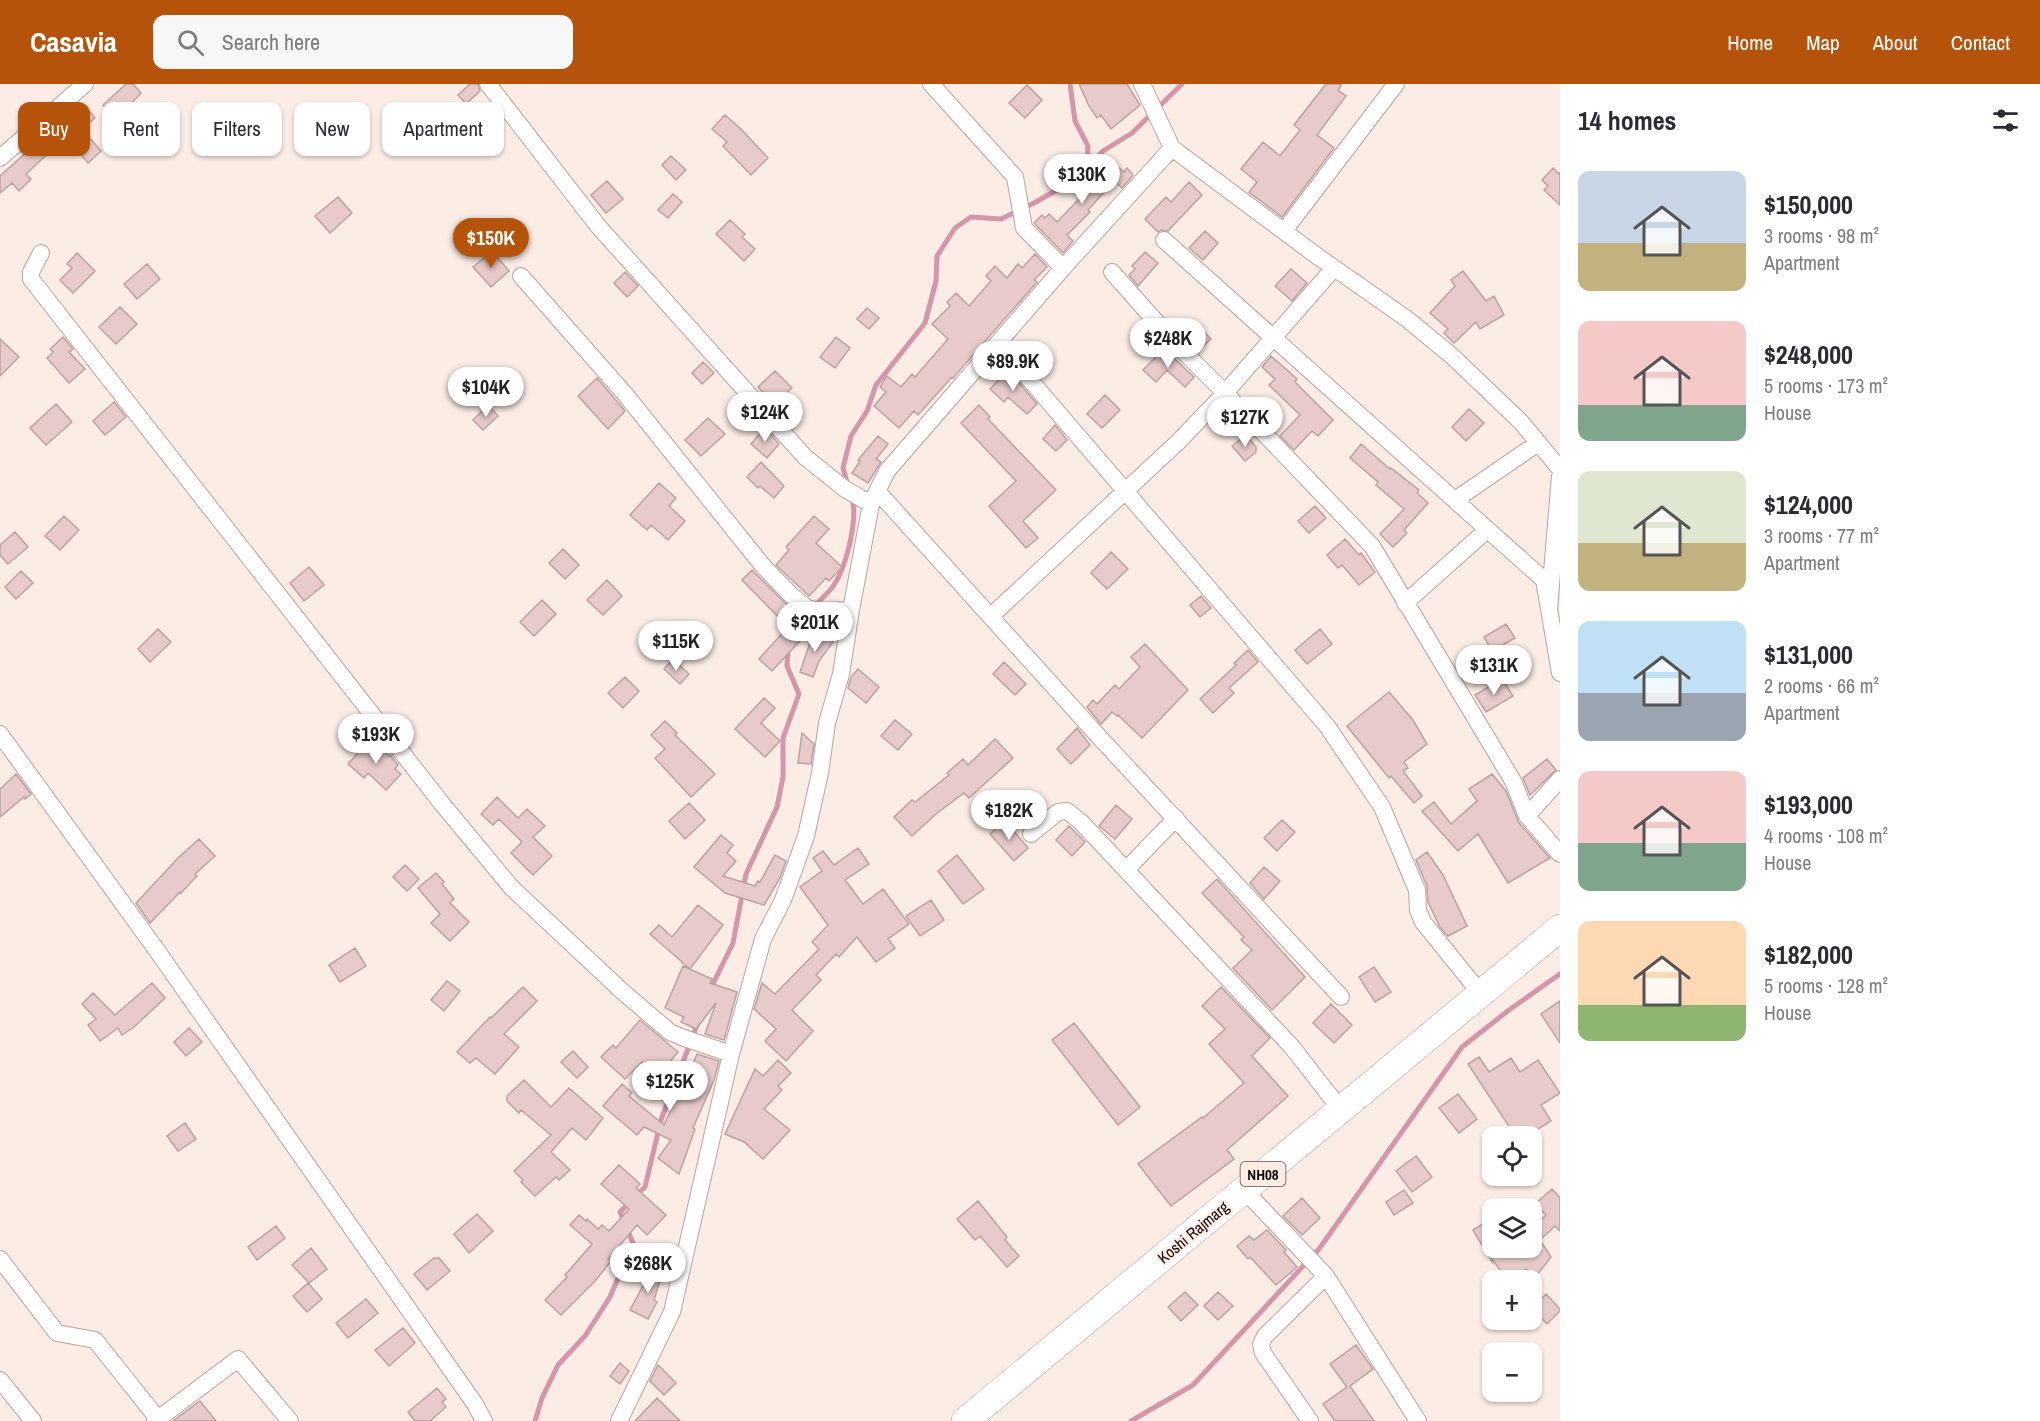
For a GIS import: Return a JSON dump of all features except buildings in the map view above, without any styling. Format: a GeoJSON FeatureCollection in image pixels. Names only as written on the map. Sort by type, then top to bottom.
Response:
{"type":"FeatureCollection","features":[{"type":"Feature","properties":{"kind":"main road","name":"Koshi Rajmarg"},"geometry":{"type":"LineString","coordinates":[[965,1421],[1560,928]]}},
{"type":"Feature","properties":{"kind":"street"},"geometry":{"type":"LineString","coordinates":[[0,158],[85,84]]}},
{"type":"Feature","properties":{"kind":"street"},"geometry":{"type":"LineString","coordinates":[[488,84],[598,226],[805,457],[863,495],[990,616],[1341,997]]}},
{"type":"Feature","properties":{"kind":"street"},"geometry":{"type":"LineString","coordinates":[[932,84],[1015,177],[1023,228],[1063,268]]}},
{"type":"Feature","properties":{"kind":"street"},"geometry":{"type":"LineString","coordinates":[[1142,84],[1172,148],[1334,268],[1407,318],[1452,356],[1521,422],[1560,469]]}},
{"type":"Feature","properties":{"kind":"street"},"geometry":{"type":"LineString","coordinates":[[1284,231],[1396,84]]}},
{"type":"Feature","properties":{"kind":"street"},"geometry":{"type":"LineString","coordinates":[[619,1421],[672,1312],[698,1193],[763,939],[783,900],[806,836],[820,773],[827,723],[841,674],[851,610],[863,495],[887,471],[1063,268],[1172,148]]}},
{"type":"Feature","properties":{"kind":"street"},"geometry":{"type":"LineString","coordinates":[[1164,240],[1544,580],[1560,673]]}},
{"type":"Feature","properties":{"kind":"street"},"geometry":{"type":"LineString","coordinates":[[41,253],[31,272],[31,279],[443,805],[511,887],[623,992],[670,1032],[732,1054]]}},
{"type":"Feature","properties":{"kind":"street"},"geometry":{"type":"LineString","coordinates":[[990,616],[1178,442],[1274,339],[1334,268]]}},
{"type":"Feature","properties":{"kind":"street"},"geometry":{"type":"LineString","coordinates":[[1112,272],[1174,342],[1372,546],[1513,781],[1527,816],[1560,854]]}},
{"type":"Feature","properties":{"kind":"street"},"geometry":{"type":"LineString","coordinates":[[521,276],[625,394],[763,566],[813,609],[851,610]]}},
{"type":"Feature","properties":{"kind":"street"},"geometry":{"type":"LineString","coordinates":[[999,344],[1327,726],[1382,807],[1417,890],[1418,910],[1423,922],[1481,994]]}},
{"type":"Feature","properties":{"kind":"street"},"geometry":{"type":"LineString","coordinates":[[1455,500],[1538,443]]}},
{"type":"Feature","properties":{"kind":"street"},"geometry":{"type":"LineString","coordinates":[[1549,609],[1560,476]]}},
{"type":"Feature","properties":{"kind":"street"},"geometry":{"type":"LineString","coordinates":[[1405,603],[1487,530]]}},
{"type":"Feature","properties":{"kind":"street"},"geometry":{"type":"LineString","coordinates":[[0,734],[158,952],[475,1404],[484,1421]]}},
{"type":"Feature","properties":{"kind":"street"},"geometry":{"type":"LineString","coordinates":[[1527,816],[1560,779]]}},
{"type":"Feature","properties":{"kind":"street"},"geometry":{"type":"LineString","coordinates":[[1030,834],[1058,812],[1067,811],[1081,822],[1292,1047],[1341,1110]]}},
{"type":"Feature","properties":{"kind":"street"},"geometry":{"type":"LineString","coordinates":[[1126,870],[1176,818]]}},
{"type":"Feature","properties":{"kind":"street"},"geometry":{"type":"LineString","coordinates":[[1244,1190],[1322,1272],[1418,1421]]}},
{"type":"Feature","properties":{"kind":"street"},"geometry":{"type":"LineString","coordinates":[[0,1259],[57,1333],[95,1340],[157,1420],[238,1359],[290,1421]]}},
{"type":"Feature","properties":{"kind":"street"},"geometry":{"type":"LineString","coordinates":[[1310,1421],[1263,1353],[1261,1344],[1265,1336],[1322,1272]]}},
{"type":"Feature","properties":{"kind":"street"},"geometry":{"type":"LineString","coordinates":[[0,1380],[33,1421]]}},
{"type":"Feature","properties":{"kind":"waterway"},"geometry":{"type":"LineString","coordinates":[[1070,84],[1075,121],[1088,146],[1087,166]]}},
{"type":"Feature","properties":{"kind":"waterway"},"geometry":{"type":"LineString","coordinates":[[848,486],[843,468],[851,436],[867,411],[876,385],[925,323],[936,281],[937,256],[955,228],[971,217],[1001,219],[1073,181],[1103,151],[1132,133],[1182,84]]}},
{"type":"Feature","properties":{"kind":"waterway"},"geometry":{"type":"LineString","coordinates":[[815,606],[831,589],[846,558],[852,532],[852,498]]}},
{"type":"Feature","properties":{"kind":"waterway"},"geometry":{"type":"LineString","coordinates":[[711,988],[733,943],[746,874],[777,807],[783,777],[783,738],[799,694],[787,666],[788,647]]}},
{"type":"Feature","properties":{"kind":"waterway"},"geometry":{"type":"LineString","coordinates":[[1131,1421],[1193,1385],[1319,1249],[1462,1047],[1560,974]]}},
{"type":"Feature","properties":{"kind":"waterway"},"geometry":{"type":"LineString","coordinates":[[636,1195],[645,1187],[661,1120],[697,1025]]}},
{"type":"Feature","properties":{"kind":"waterway"},"geometry":{"type":"LineString","coordinates":[[535,1421],[542,1398],[558,1365],[585,1336],[610,1297],[633,1243],[620,1212],[630,1202]]}}]}
